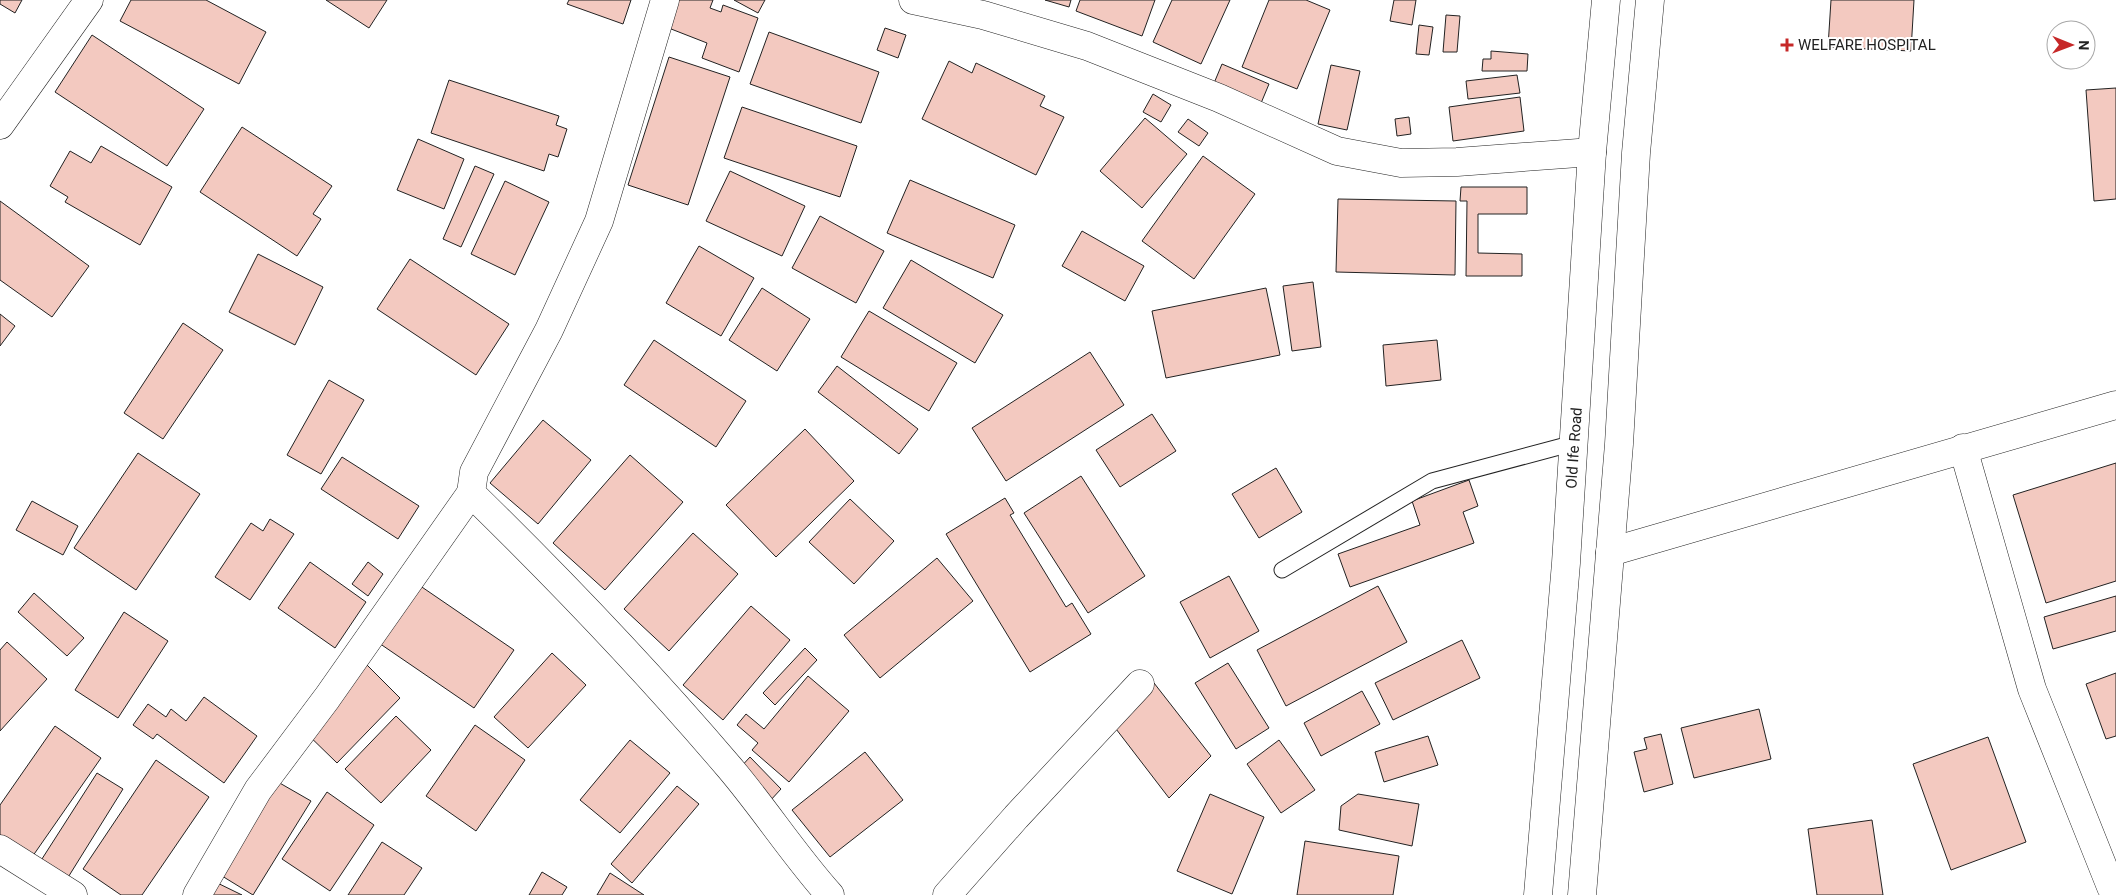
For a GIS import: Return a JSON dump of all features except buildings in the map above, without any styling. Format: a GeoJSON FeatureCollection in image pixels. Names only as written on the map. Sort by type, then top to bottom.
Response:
{"type":"FeatureCollection","features":[{"type":"Feature","properties":{"kind":"street"},"geometry":{"type":"LineString","coordinates":[[0,126],[89,0]]}},
{"type":"Feature","properties":{"kind":"street"},"geometry":{"type":"LineString","coordinates":[[197,895],[258,790],[327,698],[471,493],[474,472],[549,330],[599,221],[665,0]]}},
{"type":"Feature","properties":{"kind":"street"},"geometry":{"type":"LineString","coordinates":[[913,0],[983,15],[1087,46],[1218,98],[1338,151],[1401,163],[1457,162],[1592,152]]}},
{"type":"Feature","properties":{"kind":"street"},"geometry":{"type":"LineString","coordinates":[[1582,895],[1619,444],[1636,153],[1649,13],[1605,11]]}},
{"type":"Feature","properties":{"kind":"street","name":"Old Ife Road"},"geometry":{"type":"LineString","coordinates":[[1538,895],[1574,443],[1592,152],[1605,11]]}},
{"type":"Feature","properties":{"kind":"street"},"geometry":{"type":"LineString","coordinates":[[1610,552],[2116,405]]}},
{"type":"Feature","properties":{"kind":"street"},"geometry":{"type":"LineString","coordinates":[[1963,448],[2032,689],[2106,891]]}},
{"type":"Feature","properties":{"kind":"street"},"geometry":{"type":"LineString","coordinates":[[471,493],[578,598],[659,686],[730,769],[830,895]]}},
{"type":"Feature","properties":{"kind":"street"},"geometry":{"type":"LineString","coordinates":[[947,895],[1016,817],[1140,684]]}},
{"type":"Feature","properties":{"kind":"street"},"geometry":{"type":"LineString","coordinates":[[0,849],[73,895]]}},
{"type":"Feature","properties":{"kind":"lane"},"geometry":{"type":"LineString","coordinates":[[1282,570],[1432,481],[1574,443]]}},
{"type":"Feature","properties":{"kind":"place","name":"WELFARE HOSPITAL"},"geometry":{"type":"Point","coordinates":[1787,45]}}]}
